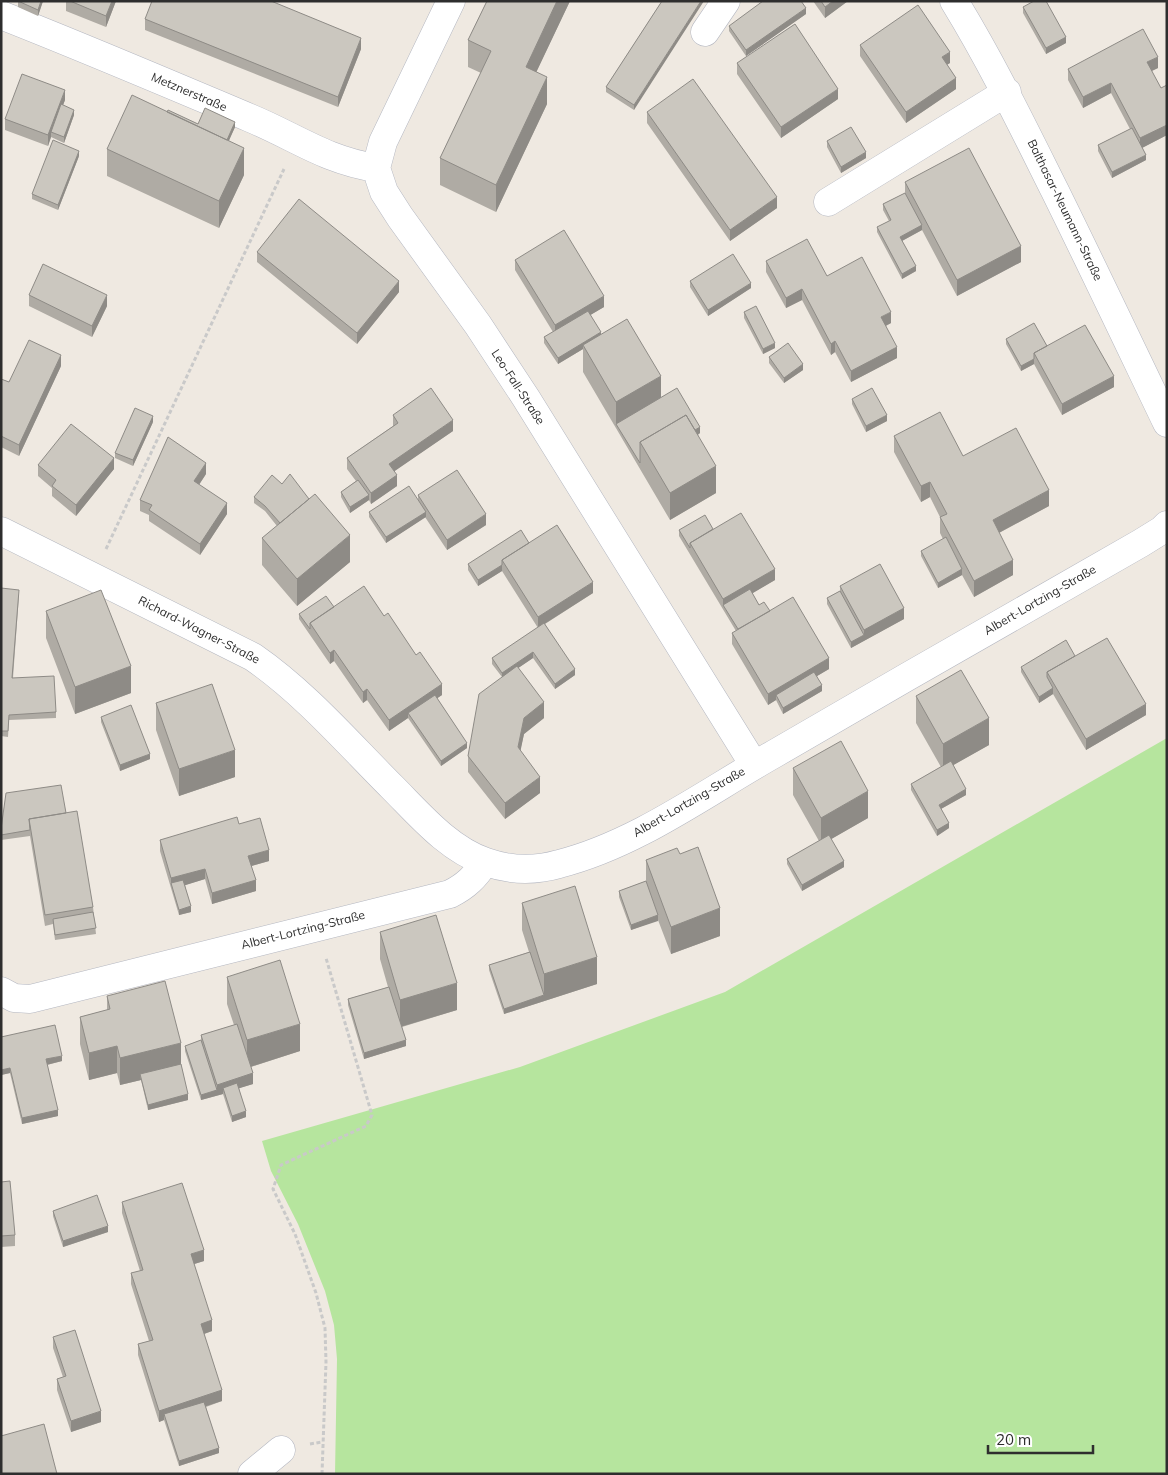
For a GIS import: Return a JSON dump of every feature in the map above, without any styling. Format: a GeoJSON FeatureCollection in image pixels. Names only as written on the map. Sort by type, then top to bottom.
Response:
{"type":"FeatureCollection","features":[{"type":"Feature","properties":{"kind":"street"},"geometry":{"type":"LineString","coordinates":[[376,168],[383,142],[452,1]]}},
{"type":"Feature","properties":{"kind":"street"},"geometry":{"type":"LineString","coordinates":[[705,32],[726,1]]}},
{"type":"Feature","properties":{"kind":"street","name":"Balthasar-Neumann-Straße"},"geometry":{"type":"LineString","coordinates":[[954,1],[1007,92],[1167,423]]}},
{"type":"Feature","properties":{"kind":"street","name":"Metznerstraße"},"geometry":{"type":"LineString","coordinates":[[1,15],[103,55],[238,113],[329,156],[354,164],[376,168]]}},
{"type":"Feature","properties":{"kind":"street"},"geometry":{"type":"LineString","coordinates":[[828,202],[1007,92]]}},
{"type":"Feature","properties":{"kind":"street","name":"Leo-Fall-Straße"},"geometry":{"type":"LineString","coordinates":[[376,168],[384,192],[478,325],[526,398],[754,765]]}},
{"type":"Feature","properties":{"kind":"street","name":"Albert-Lortzing-Straße"},"geometry":{"type":"LineString","coordinates":[[1,991],[14,998],[30,999],[450,894],[462,888],[476,876],[485,862],[519,870],[557,865],[600,850],[640,832],[1141,543],[1167,525]]}},
{"type":"Feature","properties":{"kind":"street","name":"Richard-Wagner-Straße"},"geometry":{"type":"LineString","coordinates":[[1,532],[253,657],[300,694],[428,824],[455,846],[485,862]]}},
{"type":"Feature","properties":{"kind":"street"},"geometry":{"type":"LineString","coordinates":[[252,1474],[281,1450]]}},
{"type":"Feature","properties":{"kind":"path"},"geometry":{"type":"LineString","coordinates":[[93,576],[272,196]]}},
{"type":"Feature","properties":{"kind":"path"},"geometry":{"type":"LineString","coordinates":[[317,927],[372,1115],[366,1126],[281,1164],[274,1188],[295,1234],[316,1293],[325,1328],[326,1362],[322,1474]]}},
{"type":"Feature","properties":{"kind":"green space"},"geometry":{"type":"Polygon","coordinates":[[[1167,738],[1167,1474],[335,1474],[337,1359],[334,1325],[325,1291],[298,1224],[271,1171],[262,1141],[520,1067],[725,992],[1167,738]]]}},
{"type":"Feature","properties":{"kind":"building"},"geometry":{"type":"Polygon","coordinates":[[[18,1],[41,1],[38,10],[18,1]]]}},
{"type":"Feature","properties":{"kind":"building"},"geometry":{"type":"Polygon","coordinates":[[[70,1],[112,1],[106,16],[70,1]]]}},
{"type":"Feature","properties":{"kind":"building"},"geometry":{"type":"Polygon","coordinates":[[[152,1],[271,1],[361,38],[338,97],[145,19],[152,1]]]}},
{"type":"Feature","properties":{"kind":"building"},"geometry":{"type":"Polygon","coordinates":[[[487,1],[557,1],[526,67],[547,77],[496,185],[440,158],[491,51],[468,40],[487,1]]]}},
{"type":"Feature","properties":{"kind":"building"},"geometry":{"type":"Polygon","coordinates":[[[662,1],[701,1],[634,105],[606,87],[662,1]]]}},
{"type":"Feature","properties":{"kind":"building"},"geometry":{"type":"Polygon","coordinates":[[[763,1],[801,1],[806,8],[746,50],[729,26],[763,1]]]}},
{"type":"Feature","properties":{"kind":"building"},"geometry":{"type":"Polygon","coordinates":[[[821,1],[833,1],[825,7],[821,1]]]}},
{"type":"Feature","properties":{"kind":"building"},"geometry":{"type":"Polygon","coordinates":[[[1034,1],[1046,1],[1066,37],[1046,48],[1023,7],[1034,1]]]}},
{"type":"Feature","properties":{"kind":"building"},"geometry":{"type":"Polygon","coordinates":[[[918,5],[950,52],[942,57],[956,78],[906,112],[860,45],[918,5]]]}},
{"type":"Feature","properties":{"kind":"building"},"geometry":{"type":"Polygon","coordinates":[[[795,24],[838,89],[781,127],[737,63],[795,24]]]}},
{"type":"Feature","properties":{"kind":"building"},"geometry":{"type":"Polygon","coordinates":[[[1143,29],[1158,57],[1147,62],[1161,88],[1167,85],[1167,125],[1140,138],[1111,83],[1083,97],[1068,69],[1143,29]]]}},
{"type":"Feature","properties":{"kind":"building"},"geometry":{"type":"Polygon","coordinates":[[[22,74],[65,90],[48,135],[5,119],[22,74]]]}},
{"type":"Feature","properties":{"kind":"building"},"geometry":{"type":"Polygon","coordinates":[[[693,79],[777,197],[730,230],[647,112],[693,79]]]}},
{"type":"Feature","properties":{"kind":"building"},"geometry":{"type":"Polygon","coordinates":[[[132,95],[244,148],[219,201],[107,149],[132,95]]]}},
{"type":"Feature","properties":{"kind":"building"},"geometry":{"type":"Polygon","coordinates":[[[61,104],[74,110],[64,137],[51,132],[61,104]]]}},
{"type":"Feature","properties":{"kind":"building"},"geometry":{"type":"Polygon","coordinates":[[[205,108],[235,122],[227,140],[167,112],[168,110],[198,124],[205,108]]]}},
{"type":"Feature","properties":{"kind":"building"},"geometry":{"type":"Polygon","coordinates":[[[851,127],[866,152],[841,167],[827,141],[851,127]]]}},
{"type":"Feature","properties":{"kind":"building"},"geometry":{"type":"Polygon","coordinates":[[[1132,128],[1146,155],[1112,172],[1098,145],[1132,128]]]}},
{"type":"Feature","properties":{"kind":"building"},"geometry":{"type":"Polygon","coordinates":[[[53,140],[79,151],[58,205],[32,194],[53,140]]]}},
{"type":"Feature","properties":{"kind":"building"},"geometry":{"type":"Polygon","coordinates":[[[969,148],[1021,246],[957,280],[905,182],[969,148]]]}},
{"type":"Feature","properties":{"kind":"building"},"geometry":{"type":"Polygon","coordinates":[[[905,193],[922,225],[900,237],[916,266],[902,274],[877,227],[891,220],[883,204],[905,193]]]}},
{"type":"Feature","properties":{"kind":"building"},"geometry":{"type":"Polygon","coordinates":[[[299,199],[399,281],[357,333],[257,252],[299,199]]]}},
{"type":"Feature","properties":{"kind":"building"},"geometry":{"type":"Polygon","coordinates":[[[564,230],[604,296],[555,325],[515,260],[564,230]]]}},
{"type":"Feature","properties":{"kind":"building"},"geometry":{"type":"Polygon","coordinates":[[[807,239],[827,276],[862,257],[891,312],[881,317],[897,347],[851,371],[835,341],[831,344],[802,289],[786,298],[766,261],[807,239]]]}},
{"type":"Feature","properties":{"kind":"building"},"geometry":{"type":"Polygon","coordinates":[[[733,254],[751,283],[708,310],[690,281],[733,254]]]}},
{"type":"Feature","properties":{"kind":"building"},"geometry":{"type":"Polygon","coordinates":[[[43,264],[107,295],[92,326],[29,295],[43,264]]]}},
{"type":"Feature","properties":{"kind":"building"},"geometry":{"type":"Polygon","coordinates":[[[756,306],[775,343],[763,349],[744,312],[756,306]]]}},
{"type":"Feature","properties":{"kind":"building"},"geometry":{"type":"Polygon","coordinates":[[[588,311],[601,332],[558,358],[544,337],[588,311]]]}},
{"type":"Feature","properties":{"kind":"building"},"geometry":{"type":"Polygon","coordinates":[[[627,319],[661,376],[616,402],[583,345],[627,319]]]}},
{"type":"Feature","properties":{"kind":"building"},"geometry":{"type":"Polygon","coordinates":[[[1034,323],[1047,346],[1034,353],[1034,359],[1021,366],[1006,339],[1034,323]]]}},
{"type":"Feature","properties":{"kind":"building"},"geometry":{"type":"Polygon","coordinates":[[[1085,325],[1114,376],[1062,404],[1034,353],[1085,325]]]}},
{"type":"Feature","properties":{"kind":"building"},"geometry":{"type":"Polygon","coordinates":[[[29,340],[61,355],[19,445],[1,436],[1,379],[9,382],[29,340]]]}},
{"type":"Feature","properties":{"kind":"building"},"geometry":{"type":"Polygon","coordinates":[[[788,343],[803,364],[784,378],[769,357],[788,343]]]}},
{"type":"Feature","properties":{"kind":"building"},"geometry":{"type":"Polygon","coordinates":[[[431,388],[453,420],[389,464],[397,475],[371,493],[347,458],[398,423],[393,415],[431,388]]]}},
{"type":"Feature","properties":{"kind":"building"},"geometry":{"type":"Polygon","coordinates":[[[677,388],[700,427],[695,430],[686,415],[640,442],[640,463],[616,424],[677,388]]]}},
{"type":"Feature","properties":{"kind":"building"},"geometry":{"type":"Polygon","coordinates":[[[872,388],[887,415],[866,426],[852,399],[872,388]]]}},
{"type":"Feature","properties":{"kind":"building"},"geometry":{"type":"Polygon","coordinates":[[[135,408],[153,416],[133,460],[115,453],[135,408]]]}},
{"type":"Feature","properties":{"kind":"building"},"geometry":{"type":"Polygon","coordinates":[[[940,412],[963,456],[1016,428],[1049,490],[993,520],[1013,560],[974,581],[940,517],[947,514],[930,482],[921,486],[894,436],[940,412]]]}},
{"type":"Feature","properties":{"kind":"building"},"geometry":{"type":"Polygon","coordinates":[[[686,415],[716,466],[670,493],[640,442],[686,415]]]}},
{"type":"Feature","properties":{"kind":"building"},"geometry":{"type":"Polygon","coordinates":[[[71,424],[114,458],[76,505],[52,486],[56,480],[38,465],[71,424]]]}},
{"type":"Feature","properties":{"kind":"building"},"geometry":{"type":"Polygon","coordinates":[[[168,437],[206,463],[194,481],[227,503],[200,544],[149,510],[152,505],[140,500],[168,437]]]}},
{"type":"Feature","properties":{"kind":"building"},"geometry":{"type":"Polygon","coordinates":[[[457,470],[486,514],[447,540],[418,495],[457,470]]]}},
{"type":"Feature","properties":{"kind":"building"},"geometry":{"type":"Polygon","coordinates":[[[290,474],[309,499],[280,523],[254,497],[272,475],[282,484],[290,474]]]}},
{"type":"Feature","properties":{"kind":"building"},"geometry":{"type":"Polygon","coordinates":[[[358,480],[369,495],[350,507],[341,492],[358,480]]]}},
{"type":"Feature","properties":{"kind":"building"},"geometry":{"type":"Polygon","coordinates":[[[409,486],[426,512],[386,537],[369,512],[409,486]]]}},
{"type":"Feature","properties":{"kind":"building"},"geometry":{"type":"Polygon","coordinates":[[[315,494],[350,535],[297,579],[262,538],[315,494]]]}},
{"type":"Feature","properties":{"kind":"building"},"geometry":{"type":"Polygon","coordinates":[[[741,513],[775,569],[723,599],[690,543],[741,513]]]}},
{"type":"Feature","properties":{"kind":"building"},"geometry":{"type":"Polygon","coordinates":[[[705,515],[713,529],[690,543],[690,548],[679,530],[705,515]]]}},
{"type":"Feature","properties":{"kind":"building"},"geometry":{"type":"Polygon","coordinates":[[[557,525],[593,582],[538,617],[502,560],[557,525]]]}},
{"type":"Feature","properties":{"kind":"building"},"geometry":{"type":"Polygon","coordinates":[[[521,530],[529,543],[502,560],[502,565],[478,580],[468,564],[521,530]]]}},
{"type":"Feature","properties":{"kind":"building"},"geometry":{"type":"Polygon","coordinates":[[[946,537],[962,569],[938,583],[921,551],[946,537]]]}},
{"type":"Feature","properties":{"kind":"building"},"geometry":{"type":"Polygon","coordinates":[[[880,564],[904,608],[864,630],[840,586],[880,564]]]}},
{"type":"Feature","properties":{"kind":"building"},"geometry":{"type":"Polygon","coordinates":[[[364,586],[384,616],[388,613],[416,655],[420,652],[442,684],[389,720],[367,689],[363,692],[334,650],[330,653],[310,623],[364,586]]]}},
{"type":"Feature","properties":{"kind":"building"},"geometry":{"type":"Polygon","coordinates":[[[1,588],[19,590],[12,678],[54,676],[56,712],[9,715],[8,731],[1,731],[1,588]]]}},
{"type":"Feature","properties":{"kind":"building"},"geometry":{"type":"Polygon","coordinates":[[[750,589],[759,605],[764,602],[770,611],[738,629],[723,605],[750,589]]]}},
{"type":"Feature","properties":{"kind":"building"},"geometry":{"type":"Polygon","coordinates":[[[101,590],[131,666],[75,687],[46,611],[101,590]]]}},
{"type":"Feature","properties":{"kind":"building"},"geometry":{"type":"Polygon","coordinates":[[[840,591],[864,635],[851,642],[827,598],[840,591]]]}},
{"type":"Feature","properties":{"kind":"building"},"geometry":{"type":"Polygon","coordinates":[[[326,596],[334,607],[310,623],[310,629],[299,614],[326,596]]]}},
{"type":"Feature","properties":{"kind":"building"},"geometry":{"type":"Polygon","coordinates":[[[793,597],[829,658],[768,694],[732,633],[793,597]]]}},
{"type":"Feature","properties":{"kind":"building"},"geometry":{"type":"Polygon","coordinates":[[[544,623],[575,669],[555,684],[533,652],[502,673],[492,658],[544,623]]]}},
{"type":"Feature","properties":{"kind":"building"},"geometry":{"type":"Polygon","coordinates":[[[1107,638],[1146,704],[1086,739],[1047,672],[1107,638]]]}},
{"type":"Feature","properties":{"kind":"building"},"geometry":{"type":"Polygon","coordinates":[[[1066,640],[1075,656],[1047,672],[1047,677],[1053,688],[1039,697],[1021,667],[1066,640]]]}},
{"type":"Feature","properties":{"kind":"building"},"geometry":{"type":"Polygon","coordinates":[[[517,666],[544,702],[524,718],[518,747],[540,777],[505,803],[468,756],[479,694],[517,666]]]}},
{"type":"Feature","properties":{"kind":"building"},"geometry":{"type":"Polygon","coordinates":[[[961,670],[989,718],[943,744],[916,696],[961,670]]]}},
{"type":"Feature","properties":{"kind":"building"},"geometry":{"type":"Polygon","coordinates":[[[814,672],[822,685],[783,708],[776,695],[814,672]]]}},
{"type":"Feature","properties":{"kind":"building"},"geometry":{"type":"Polygon","coordinates":[[[212,684],[235,750],[179,769],[156,703],[212,684]]]}},
{"type":"Feature","properties":{"kind":"building"},"geometry":{"type":"Polygon","coordinates":[[[435,695],[467,743],[441,761],[408,713],[435,695]]]}},
{"type":"Feature","properties":{"kind":"building"},"geometry":{"type":"Polygon","coordinates":[[[131,705],[150,754],[120,765],[101,717],[131,705]]]}},
{"type":"Feature","properties":{"kind":"building"},"geometry":{"type":"Polygon","coordinates":[[[841,741],[868,791],[821,818],[793,768],[841,741]]]}},
{"type":"Feature","properties":{"kind":"building"},"geometry":{"type":"Polygon","coordinates":[[[951,761],[966,789],[939,805],[949,823],[937,830],[911,784],[951,761]]]}},
{"type":"Feature","properties":{"kind":"building"},"geometry":{"type":"Polygon","coordinates":[[[61,785],[66,813],[29,819],[30,830],[1,835],[6,793],[61,785]]]}},
{"type":"Feature","properties":{"kind":"building"},"geometry":{"type":"Polygon","coordinates":[[[77,811],[93,907],[45,915],[29,819],[77,811]]]}},
{"type":"Feature","properties":{"kind":"building"},"geometry":{"type":"Polygon","coordinates":[[[237,817],[239,824],[260,818],[269,850],[248,856],[256,880],[212,893],[205,869],[171,878],[160,840],[237,817]]]}},
{"type":"Feature","properties":{"kind":"building"},"geometry":{"type":"Polygon","coordinates":[[[829,835],[844,861],[802,885],[787,859],[829,835]]]}},
{"type":"Feature","properties":{"kind":"building"},"geometry":{"type":"Polygon","coordinates":[[[698,847],[720,908],[671,927],[646,860],[677,848],[680,854],[698,847]]]}},
{"type":"Feature","properties":{"kind":"building"},"geometry":{"type":"Polygon","coordinates":[[[183,880],[191,906],[179,910],[171,883],[183,880]]]}},
{"type":"Feature","properties":{"kind":"building"},"geometry":{"type":"Polygon","coordinates":[[[646,881],[658,915],[631,925],[619,891],[646,881]]]}},
{"type":"Feature","properties":{"kind":"building"},"geometry":{"type":"Polygon","coordinates":[[[575,886],[597,957],[544,974],[522,903],[575,886]]]}},
{"type":"Feature","properties":{"kind":"building"},"geometry":{"type":"Polygon","coordinates":[[[93,912],[96,928],[55,935],[53,919],[93,912]]]}},
{"type":"Feature","properties":{"kind":"building"},"geometry":{"type":"Polygon","coordinates":[[[436,915],[457,983],[400,1000],[380,932],[436,915]]]}},
{"type":"Feature","properties":{"kind":"building"},"geometry":{"type":"Polygon","coordinates":[[[530,952],[544,995],[504,1009],[489,965],[530,952]]]}},
{"type":"Feature","properties":{"kind":"building"},"geometry":{"type":"Polygon","coordinates":[[[280,960],[300,1024],[247,1040],[227,977],[280,960]]]}},
{"type":"Feature","properties":{"kind":"building"},"geometry":{"type":"Polygon","coordinates":[[[165,981],[181,1043],[120,1058],[117,1046],[89,1053],[80,1017],[110,1009],[107,996],[165,981]]]}},
{"type":"Feature","properties":{"kind":"building"},"geometry":{"type":"Polygon","coordinates":[[[389,987],[406,1040],[364,1053],[348,999],[389,987]]]}},
{"type":"Feature","properties":{"kind":"building"},"geometry":{"type":"Polygon","coordinates":[[[237,1024],[253,1073],[217,1085],[201,1035],[237,1024]]]}},
{"type":"Feature","properties":{"kind":"building"},"geometry":{"type":"Polygon","coordinates":[[[55,1025],[62,1056],[46,1059],[58,1110],[22,1118],[10,1068],[1,1070],[1,1037],[55,1025]]]}},
{"type":"Feature","properties":{"kind":"building"},"geometry":{"type":"Polygon","coordinates":[[[201,1040],[217,1090],[201,1095],[185,1046],[201,1040]]]}},
{"type":"Feature","properties":{"kind":"building"},"geometry":{"type":"Polygon","coordinates":[[[181,1064],[188,1094],[148,1105],[140,1074],[181,1064]]]}},
{"type":"Feature","properties":{"kind":"building"},"geometry":{"type":"Polygon","coordinates":[[[237,1083],[246,1111],[232,1116],[223,1088],[237,1083]]]}},
{"type":"Feature","properties":{"kind":"building"},"geometry":{"type":"Polygon","coordinates":[[[10,1181],[15,1235],[1,1236],[1,1182],[10,1181]]]}},
{"type":"Feature","properties":{"kind":"building"},"geometry":{"type":"Polygon","coordinates":[[[182,1183],[204,1250],[191,1254],[212,1320],[201,1324],[222,1390],[159,1411],[138,1344],[153,1340],[131,1273],[143,1270],[122,1202],[182,1183]]]}},
{"type":"Feature","properties":{"kind":"building"},"geometry":{"type":"Polygon","coordinates":[[[97,1195],[108,1226],[63,1241],[53,1211],[97,1195]]]}},
{"type":"Feature","properties":{"kind":"building"},"geometry":{"type":"Polygon","coordinates":[[[75,1330],[101,1411],[71,1421],[57,1379],[66,1376],[53,1337],[75,1330]]]}},
{"type":"Feature","properties":{"kind":"building"},"geometry":{"type":"Polygon","coordinates":[[[204,1402],[219,1448],[179,1461],[164,1414],[204,1402]]]}},
{"type":"Feature","properties":{"kind":"building"},"geometry":{"type":"Polygon","coordinates":[[[44,1424],[57,1474],[1,1474],[1,1436],[44,1424]]]}}]}
